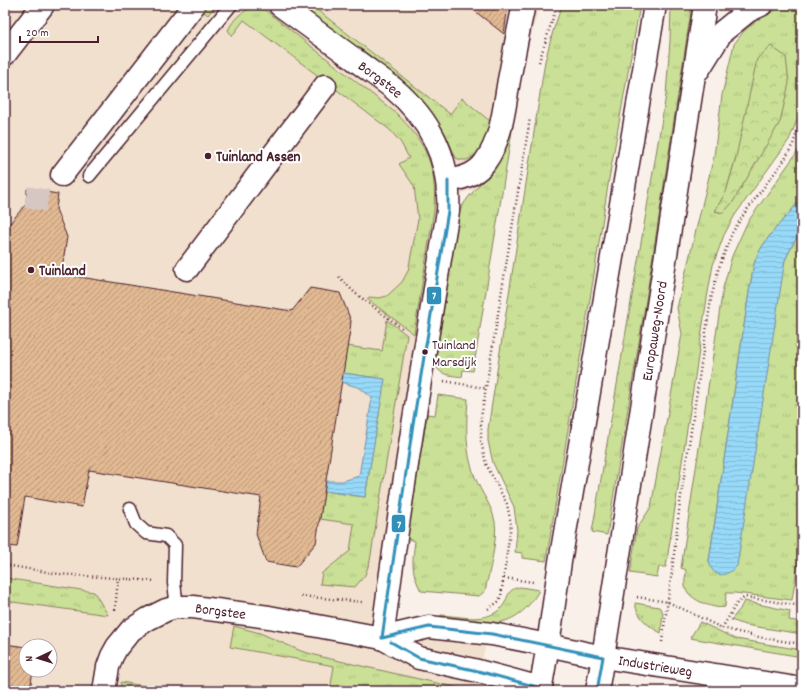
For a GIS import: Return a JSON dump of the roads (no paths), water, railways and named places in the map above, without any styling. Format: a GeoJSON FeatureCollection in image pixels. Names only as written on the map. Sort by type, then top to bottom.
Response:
{"type":"FeatureCollection","features":[{"type":"Feature","properties":{"kind":"street"},"geometry":{"type":"LineString","coordinates":[[5,54],[43,5]]}},
{"type":"Feature","properties":{"kind":"street"},"geometry":{"type":"LineString","coordinates":[[62,175],[194,5]]}},
{"type":"Feature","properties":{"kind":"street","name":"Borgstee"},"geometry":{"type":"LineString","coordinates":[[280,5],[393,89],[417,112],[434,137],[442,158],[448,181],[448,211],[420,377],[382,638]]}},
{"type":"Feature","properties":{"kind":"street"},"geometry":{"type":"LineString","coordinates":[[448,181],[460,179],[470,174],[484,164],[492,150],[500,127],[524,5]]}},
{"type":"Feature","properties":{"kind":"street"},"geometry":{"type":"LineString","coordinates":[[544,690],[556,585],[641,78],[655,5]]}},
{"type":"Feature","properties":{"kind":"street","name":"Europaweg-Noord"},"geometry":{"type":"LineString","coordinates":[[597,691],[705,5]]}},
{"type":"Feature","properties":{"kind":"street"},"geometry":{"type":"LineString","coordinates":[[694,77],[722,32],[748,11],[761,5]]}},
{"type":"Feature","properties":{"kind":"street"},"geometry":{"type":"LineString","coordinates":[[187,269],[325,86]]}},
{"type":"Feature","properties":{"kind":"street","name":"Borgstee"},"geometry":{"type":"LineString","coordinates":[[104,691],[108,667],[112,656],[131,630],[148,619],[166,610],[177,607],[193,607],[269,617],[382,638],[419,658],[478,671],[544,690]]}},
{"type":"Feature","properties":{"kind":"street","name":"Borgstee"},"geometry":{"type":"LineString","coordinates":[[382,638],[429,627],[492,634],[548,645]]}},
{"type":"Feature","properties":{"kind":"street"},"geometry":{"type":"LineString","coordinates":[[548,645],[603,657]]}},
{"type":"Feature","properties":{"kind":"street","name":"Industrieweg"},"geometry":{"type":"LineString","coordinates":[[603,657],[802,689]]}},
{"type":"Feature","properties":{"kind":"lane"},"geometry":{"type":"LineString","coordinates":[[89,176],[231,5]]}},
{"type":"Feature","properties":{"kind":"lane"},"geometry":{"type":"LineString","coordinates":[[130,509],[136,524],[146,533],[166,536],[175,545],[174,583],[177,607]]}},
{"type":"Feature","properties":{"kind":"water"},"geometry":{"type":"Polygon","coordinates":[[[802,198],[802,232],[794,242],[785,260],[737,566],[729,573],[720,575],[714,571],[709,561],[754,264],[768,237],[802,198]]]}},
{"type":"Feature","properties":{"kind":"water"},"geometry":{"type":"Polygon","coordinates":[[[343,373],[385,379],[365,497],[324,491],[326,481],[343,481],[359,476],[372,398],[360,388],[341,382],[343,373]]]}},
{"type":"Feature","properties":{"kind":"tunnel"},"geometry":{"type":"LineString","coordinates":[[26,197],[57,202]]}},
{"type":"Feature","properties":{"kind":"place","name":"Tuinland Assen"},"geometry":{"type":"Point","coordinates":[208,156]}},
{"type":"Feature","properties":{"kind":"place","name":"Tuinland"},"geometry":{"type":"Point","coordinates":[31,270]}},
{"type":"Feature","properties":{"kind":"place","name":"Tuinland Marsdijk"},"geometry":{"type":"Point","coordinates":[425,352]}}]}
